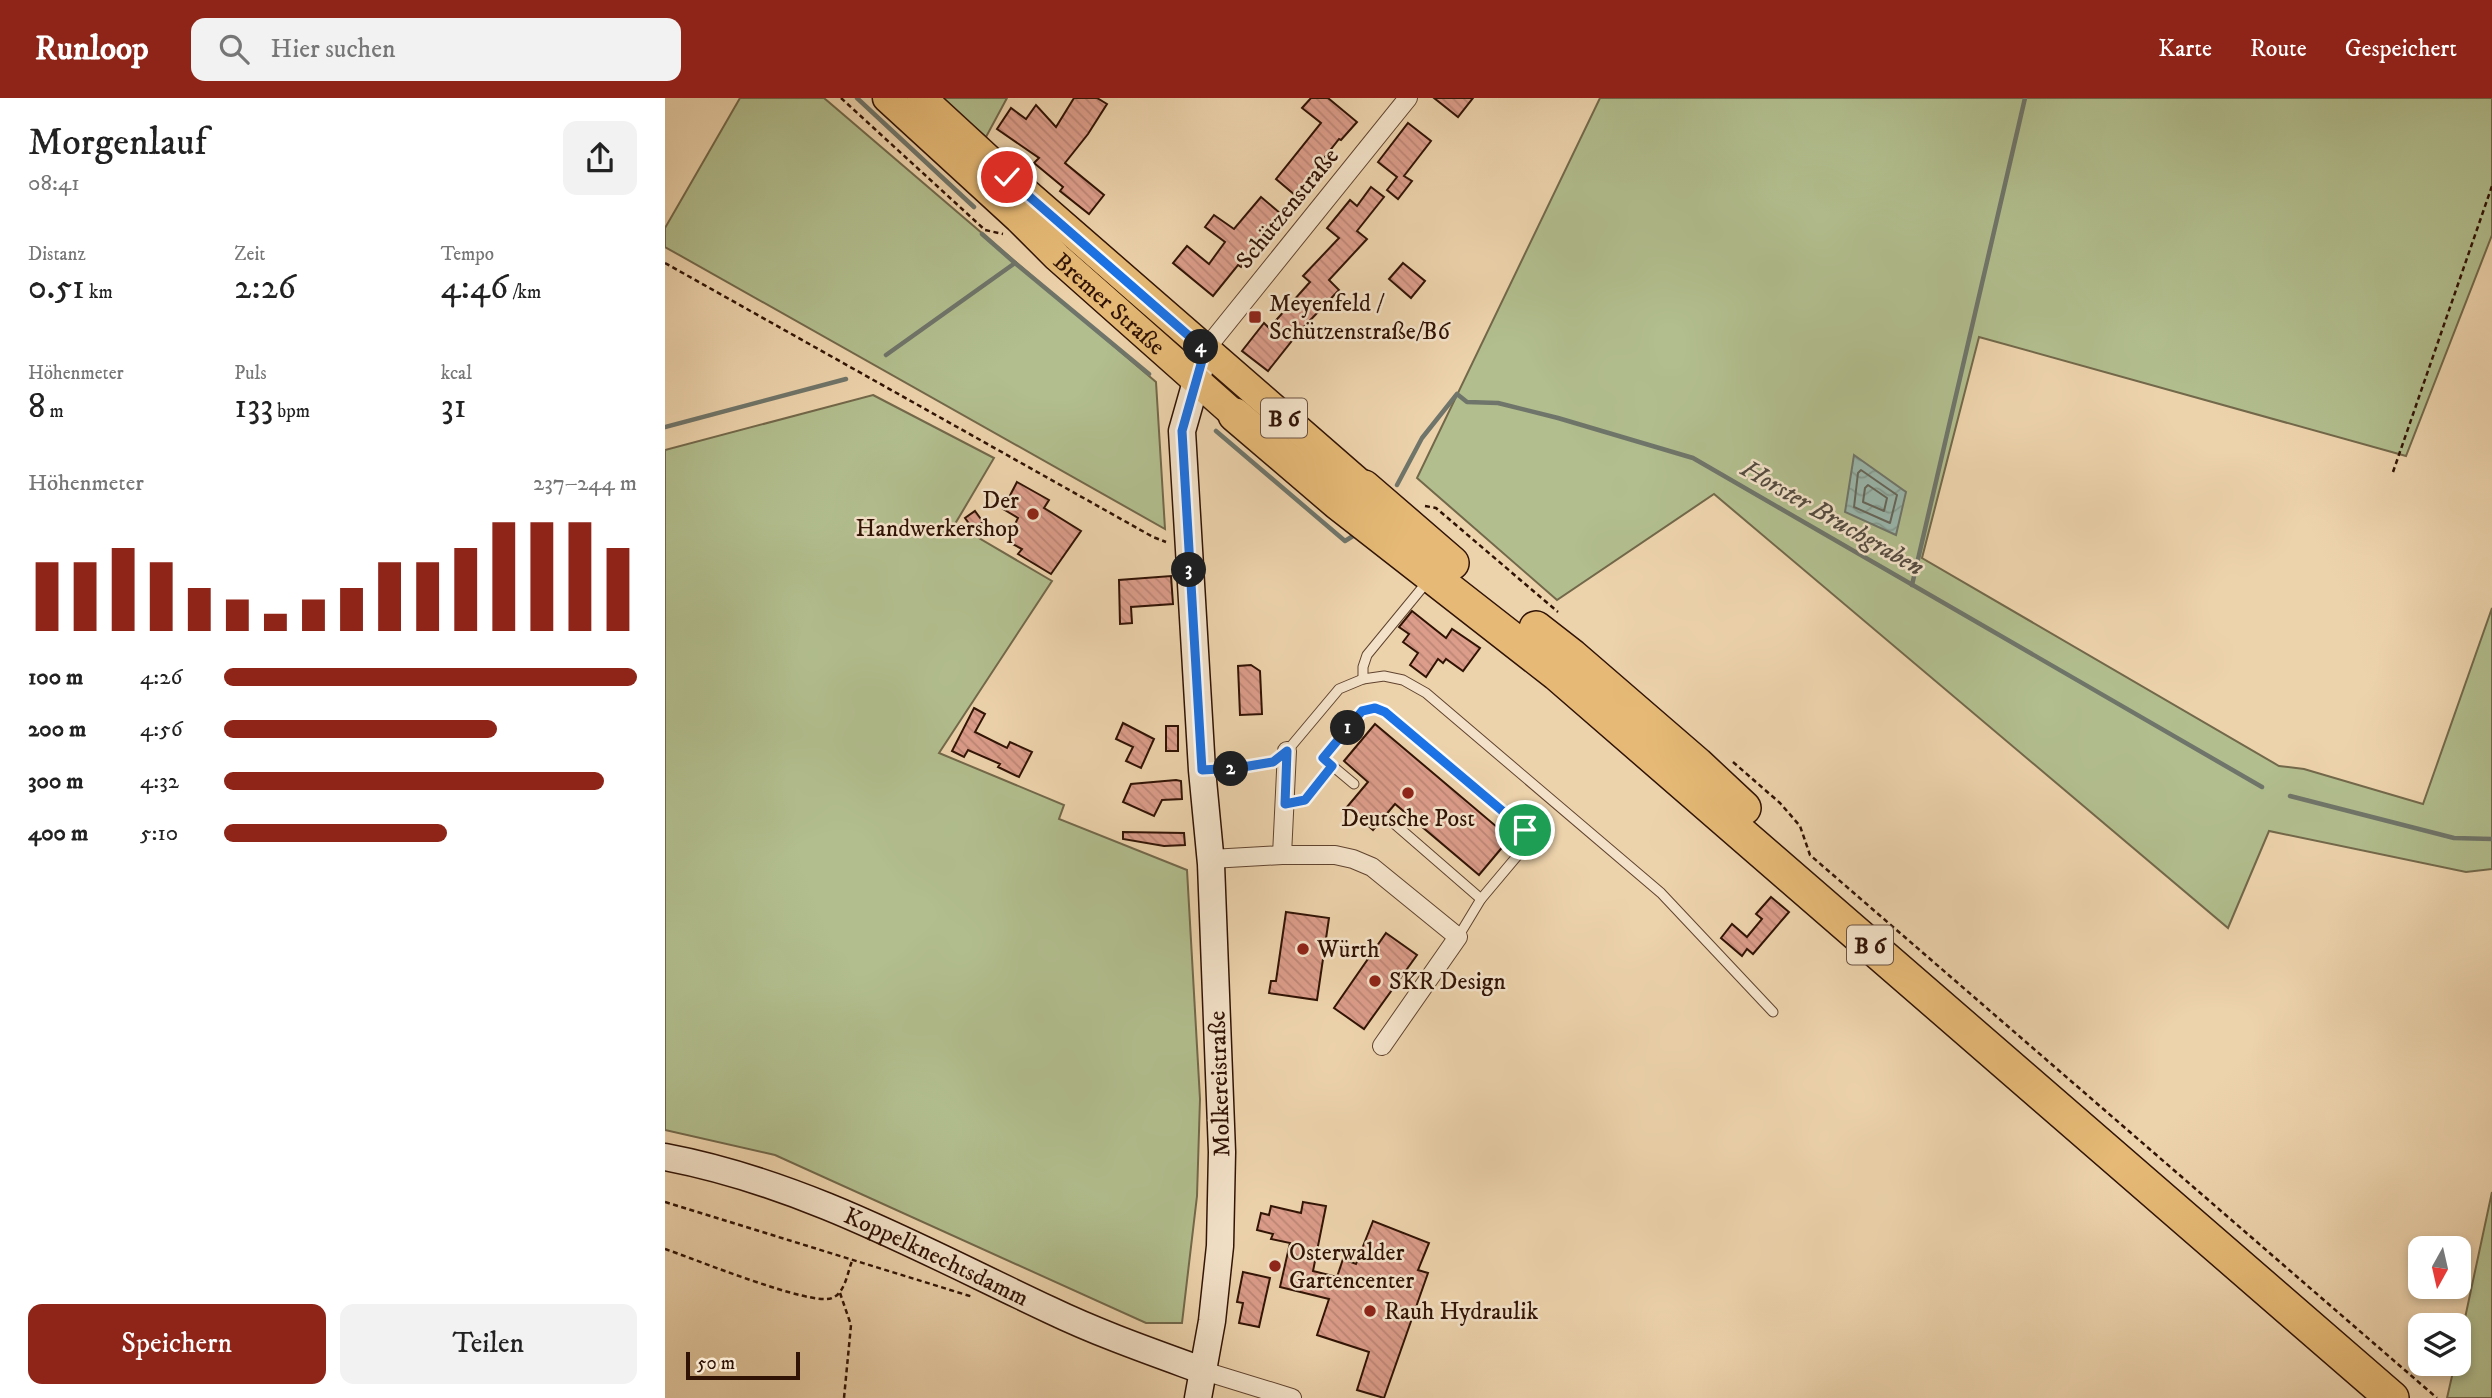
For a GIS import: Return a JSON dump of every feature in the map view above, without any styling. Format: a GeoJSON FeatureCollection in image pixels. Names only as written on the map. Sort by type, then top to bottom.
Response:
{"type":"FeatureCollection","features":[{"type":"Feature","properties":{"kind":"highway","name":"Bremer Straße"},"geometry":{"type":"LineString","coordinates":[[1235,415],[1351,495]]}},
{"type":"Feature","properties":{"kind":"highway","name":"B 6"},"geometry":{"type":"LineString","coordinates":[[1351,495],[2392,1398]]}},
{"type":"Feature","properties":{"kind":"highway","name":"B 6"},"geometry":{"type":"LineString","coordinates":[[1351,495],[1437,551],[1572,656],[1697,764],[1772,837],[2415,1398]]}},
{"type":"Feature","properties":{"kind":"main road","name":"Bremer Straße"},"geometry":{"type":"LineString","coordinates":[[887,98],[1057,257],[1235,415]]}},
{"type":"Feature","properties":{"kind":"main road","name":"Bremer Straße"},"geometry":{"type":"LineString","coordinates":[[922,98],[1007,177],[1205,350],[1351,495]]}},
{"type":"Feature","properties":{"kind":"street","name":"Schützenstraße"},"geometry":{"type":"LineString","coordinates":[[1205,350],[1408,98]]}},
{"type":"Feature","properties":{"kind":"street","name":"Molkereistraße"},"geometry":{"type":"LineString","coordinates":[[1198,1398],[1220,1246],[1222,1152],[1210,859],[1202,770],[1182,431],[1205,350]]}},
{"type":"Feature","properties":{"kind":"street"},"geometry":{"type":"LineString","coordinates":[[1282,855],[1287,751]]}},
{"type":"Feature","properties":{"kind":"street"},"geometry":{"type":"LineString","coordinates":[[1210,859],[1282,855],[1335,855],[1353,859],[1372,867],[1458,937],[1382,1046]]}},
{"type":"Feature","properties":{"kind":"street","name":"Koppelknechtsdamm"},"geometry":{"type":"LineString","coordinates":[[665,1157],[750,1177],[822,1203],[1061,1315],[1204,1371]]}},
{"type":"Feature","properties":{"kind":"street"},"geometry":{"type":"LineString","coordinates":[[1204,1371],[1292,1398]]}},
{"type":"Feature","properties":{"kind":"lane"},"geometry":{"type":"LineString","coordinates":[[1363,679],[1367,655],[1422,588]]}},
{"type":"Feature","properties":{"kind":"lane"},"geometry":{"type":"LineString","coordinates":[[1202,770],[1273,762],[1287,751],[1339,689],[1363,679],[1384,676],[1403,680],[1426,693],[1661,893],[1773,1012]]}},
{"type":"Feature","properties":{"kind":"lane"},"geometry":{"type":"LineString","coordinates":[[1354,784],[1323,758],[1362,711],[1375,708],[1385,712],[1525,830],[1523,849],[1481,899],[1458,937]]}},
{"type":"Feature","properties":{"kind":"lane"},"geometry":{"type":"LineString","coordinates":[[1285,804],[1305,800],[1332,766]]}},
{"type":"Feature","properties":{"kind":"lane"},"geometry":{"type":"LineString","coordinates":[[1390,820],[1481,899]]}},
{"type":"Feature","properties":{"kind":"path"},"geometry":{"type":"LineString","coordinates":[[841,98],[985,230],[1005,235]]}},
{"type":"Feature","properties":{"kind":"path"},"geometry":{"type":"LineString","coordinates":[[2393,472],[2492,186]]}},
{"type":"Feature","properties":{"kind":"path"},"geometry":{"type":"LineString","coordinates":[[665,263],[1153,537],[1171,543],[1188,544]]}},
{"type":"Feature","properties":{"kind":"path"},"geometry":{"type":"LineString","coordinates":[[1424,506],[1436,508],[1561,615]]}},
{"type":"Feature","properties":{"kind":"path"},"geometry":{"type":"LineString","coordinates":[[1728,758],[1780,803],[1800,826],[1810,855],[2437,1398]]}},
{"type":"Feature","properties":{"kind":"path"},"geometry":{"type":"LineString","coordinates":[[665,1202],[983,1301]]}},
{"type":"Feature","properties":{"kind":"path"},"geometry":{"type":"LineString","coordinates":[[665,1249],[803,1297],[829,1300],[840,1293],[852,1261]]}},
{"type":"Feature","properties":{"kind":"path"},"geometry":{"type":"LineString","coordinates":[[840,1293],[851,1325],[844,1398]]}},
{"type":"Feature","properties":{"kind":"green space"},"geometry":{"type":"Polygon","coordinates":[[[740,98],[824,98],[1156,382],[1165,529],[665,247],[665,228],[740,98]]]}},
{"type":"Feature","properties":{"kind":"green space"},"geometry":{"type":"Polygon","coordinates":[[[940,98],[1007,98],[986,137],[940,98]]]}},
{"type":"Feature","properties":{"kind":"green space"},"geometry":{"type":"Polygon","coordinates":[[[1600,98],[2492,98],[2492,235],[2406,456],[1979,337],[1922,558],[2279,766],[2304,769],[2423,804],[2492,608],[2492,869],[2466,872],[2269,831],[2228,928],[1714,494],[1557,600],[1417,478],[1600,98]]]}},
{"type":"Feature","properties":{"kind":"green space"},"geometry":{"type":"Polygon","coordinates":[[[873,395],[994,458],[955,524],[1052,581],[939,753],[1064,805],[1059,819],[1187,870],[1200,1099],[1197,1196],[1182,1323],[1146,1323],[775,1155],[665,1130],[665,450],[873,395]]]}},
{"type":"Feature","properties":{"kind":"green space"},"geometry":{"type":"Polygon","coordinates":[[[2492,1192],[2492,1398],[2447,1398],[2452,1376],[2471,1376],[2471,1313],[2466,1313],[2492,1192]]]}},
{"type":"Feature","properties":{"kind":"water"},"geometry":{"type":"Polygon","coordinates":[[[1854,455],[1906,492],[1896,535],[1845,512],[1854,455]]]}},
{"type":"Feature","properties":{"kind":"building"},"geometry":{"type":"Polygon","coordinates":[[[1074,98],[1097,98],[1107,104],[1065,163],[1104,195],[1089,214],[1060,191],[1063,187],[1034,163],[1039,158],[997,129],[1011,108],[1026,119],[1036,105],[1056,127],[1074,98]]]}},
{"type":"Feature","properties":{"kind":"building"},"geometry":{"type":"Polygon","coordinates":[[[1311,98],[1328,98],[1357,122],[1341,140],[1339,139],[1295,195],[1276,179],[1321,123],[1302,108],[1311,98]]]}},
{"type":"Feature","properties":{"kind":"building"},"geometry":{"type":"Polygon","coordinates":[[[1434,98],[1473,98],[1458,117],[1434,98]]]}},
{"type":"Feature","properties":{"kind":"building"},"geometry":{"type":"Polygon","coordinates":[[[1408,123],[1431,141],[1404,176],[1412,181],[1398,199],[1387,190],[1397,177],[1378,162],[1408,123]]]}},
{"type":"Feature","properties":{"kind":"building"},"geometry":{"type":"Polygon","coordinates":[[[1371,187],[1384,197],[1357,231],[1367,239],[1329,280],[1339,290],[1299,332],[1268,371],[1242,351],[1264,323],[1269,328],[1310,282],[1303,276],[1339,238],[1327,228],[1350,200],[1357,206],[1371,187]]]}},
{"type":"Feature","properties":{"kind":"building"},"geometry":{"type":"Polygon","coordinates":[[[1261,197],[1280,213],[1254,244],[1256,246],[1241,267],[1238,265],[1213,296],[1173,263],[1187,246],[1209,264],[1225,242],[1205,227],[1214,215],[1234,229],[1261,197]]]}},
{"type":"Feature","properties":{"kind":"building"},"geometry":{"type":"Polygon","coordinates":[[[1403,263],[1425,281],[1411,298],[1389,279],[1403,263]]]}},
{"type":"Feature","properties":{"kind":"building"},"geometry":{"type":"Polygon","coordinates":[[[1017,482],[1049,500],[1044,508],[1081,531],[1051,574],[1018,554],[1022,549],[1007,541],[1018,518],[1003,509],[1017,482]]]}},
{"type":"Feature","properties":{"kind":"building"},"geometry":{"type":"Polygon","coordinates":[[[975,511],[983,522],[973,529],[965,518],[975,511]]]}},
{"type":"Feature","properties":{"kind":"building"},"geometry":{"type":"Polygon","coordinates":[[[1171,576],[1173,604],[1131,607],[1132,623],[1120,624],[1119,580],[1171,576]]]}},
{"type":"Feature","properties":{"kind":"building"},"geometry":{"type":"Polygon","coordinates":[[[1412,611],[1446,638],[1452,629],[1480,648],[1463,671],[1446,659],[1443,663],[1438,659],[1426,677],[1410,665],[1418,653],[1403,642],[1409,634],[1399,627],[1412,611]]]}},
{"type":"Feature","properties":{"kind":"building"},"geometry":{"type":"Polygon","coordinates":[[[1251,665],[1260,671],[1262,714],[1240,715],[1238,666],[1251,665]]]}},
{"type":"Feature","properties":{"kind":"building"},"geometry":{"type":"Polygon","coordinates":[[[974,708],[985,714],[975,732],[1007,748],[1010,742],[1032,752],[1019,777],[998,767],[1000,764],[968,750],[964,757],[952,751],[974,708]]]}},
{"type":"Feature","properties":{"kind":"building"},"geometry":{"type":"Polygon","coordinates":[[[1123,723],[1154,739],[1141,768],[1126,761],[1133,747],[1116,739],[1123,723]]]}},
{"type":"Feature","properties":{"kind":"building","name":"Deutsche Post"},"geometry":{"type":"Polygon","coordinates":[[[1375,724],[1510,838],[1479,875],[1395,804],[1373,830],[1347,807],[1368,782],[1344,761],[1375,724]]]}},
{"type":"Feature","properties":{"kind":"building"},"geometry":{"type":"Polygon","coordinates":[[[1166,726],[1178,726],[1178,751],[1166,751],[1166,726]]]}},
{"type":"Feature","properties":{"kind":"building"},"geometry":{"type":"Polygon","coordinates":[[[1181,781],[1182,799],[1162,800],[1154,816],[1123,802],[1131,784],[1181,781]]]}},
{"type":"Feature","properties":{"kind":"building"},"geometry":{"type":"Polygon","coordinates":[[[1123,832],[1184,833],[1185,845],[1164,846],[1123,839],[1123,832]]]}},
{"type":"Feature","properties":{"kind":"building"},"geometry":{"type":"Polygon","coordinates":[[[1771,897],[1789,912],[1753,954],[1747,949],[1742,956],[1721,938],[1732,924],[1747,937],[1762,919],[1756,914],[1771,897]]]}},
{"type":"Feature","properties":{"kind":"building","name":"Würth"},"geometry":{"type":"Polygon","coordinates":[[[1286,912],[1329,918],[1317,1000],[1269,993],[1271,981],[1276,981],[1286,912]]]}},
{"type":"Feature","properties":{"kind":"building","name":"SKR Design"},"geometry":{"type":"Polygon","coordinates":[[[1386,933],[1417,955],[1364,1029],[1334,1008],[1386,933]]]}},
{"type":"Feature","properties":{"kind":"building"},"geometry":{"type":"Polygon","coordinates":[[[1303,1202],[1326,1206],[1313,1271],[1337,1277],[1343,1259],[1356,1264],[1373,1221],[1429,1243],[1418,1270],[1428,1273],[1384,1398],[1357,1390],[1369,1352],[1317,1335],[1329,1299],[1280,1287],[1290,1243],[1271,1239],[1273,1234],[1257,1230],[1261,1213],[1269,1215],[1271,1206],[1301,1213],[1303,1202]]]}},
{"type":"Feature","properties":{"kind":"building"},"geometry":{"type":"Polygon","coordinates":[[[1243,1272],[1270,1278],[1259,1327],[1239,1323],[1243,1303],[1237,1302],[1243,1272]]]}},
{"type":"Feature","properties":{"kind":"waterway"},"geometry":{"type":"LineString","coordinates":[[857,98],[974,207]]}},
{"type":"Feature","properties":{"kind":"waterway"},"geometry":{"type":"LineString","coordinates":[[1912,585],[2025,98]]}},
{"type":"Feature","properties":{"kind":"waterway"},"geometry":{"type":"LineString","coordinates":[[982,234],[1015,263]]}},
{"type":"Feature","properties":{"kind":"waterway","name":"Horster Bruchgraben"},"geometry":{"type":"LineString","coordinates":[[886,355],[1015,263],[1149,374]]}},
{"type":"Feature","properties":{"kind":"waterway","name":"Horster Bruchgraben"},"geometry":{"type":"LineString","coordinates":[[665,427],[846,379]]}},
{"type":"Feature","properties":{"kind":"waterway","name":"Horster Bruchgraben"},"geometry":{"type":"LineString","coordinates":[[1397,485],[1422,438],[1457,394],[1467,402],[1498,403],[1693,458],[2262,787]]}},
{"type":"Feature","properties":{"kind":"waterway","name":"Horster Bruchgraben"},"geometry":{"type":"LineString","coordinates":[[1216,431],[1345,541],[1353,536]]}},
{"type":"Feature","properties":{"kind":"waterway","name":"Horster Bruchgraben"},"geometry":{"type":"LineString","coordinates":[[2290,796],[2454,838],[2492,839]]}},
{"type":"Feature","properties":{"kind":"place","name":"Meyenfeld / Schützenstraße/B6"},"geometry":{"type":"Point","coordinates":[1255,317]}},
{"type":"Feature","properties":{"kind":"place","name":"Der Handwerkershop"},"geometry":{"type":"Point","coordinates":[1033,514]}},
{"type":"Feature","properties":{"kind":"place","name":"Deutsche Post"},"geometry":{"type":"Point","coordinates":[1408,793]}},
{"type":"Feature","properties":{"kind":"place","name":"Würth"},"geometry":{"type":"Point","coordinates":[1303,949]}},
{"type":"Feature","properties":{"kind":"place","name":"SKR Design"},"geometry":{"type":"Point","coordinates":[1375,981]}},
{"type":"Feature","properties":{"kind":"place","name":"Osterwalder Gartencenter"},"geometry":{"type":"Point","coordinates":[1275,1266]}},
{"type":"Feature","properties":{"kind":"place","name":"Rauh Hydraulik"},"geometry":{"type":"Point","coordinates":[1370,1311]}},
{"type":"Feature","properties":{"kind":"route"},"geometry":{"type":"LineString","coordinates":[[1007,177],[1205,350],[1182,431],[1202,770],[1273,762],[1287,751],[1285,804],[1305,800],[1332,766],[1323,758],[1362,711],[1375,708],[1385,712],[1525,830]]}}]}
